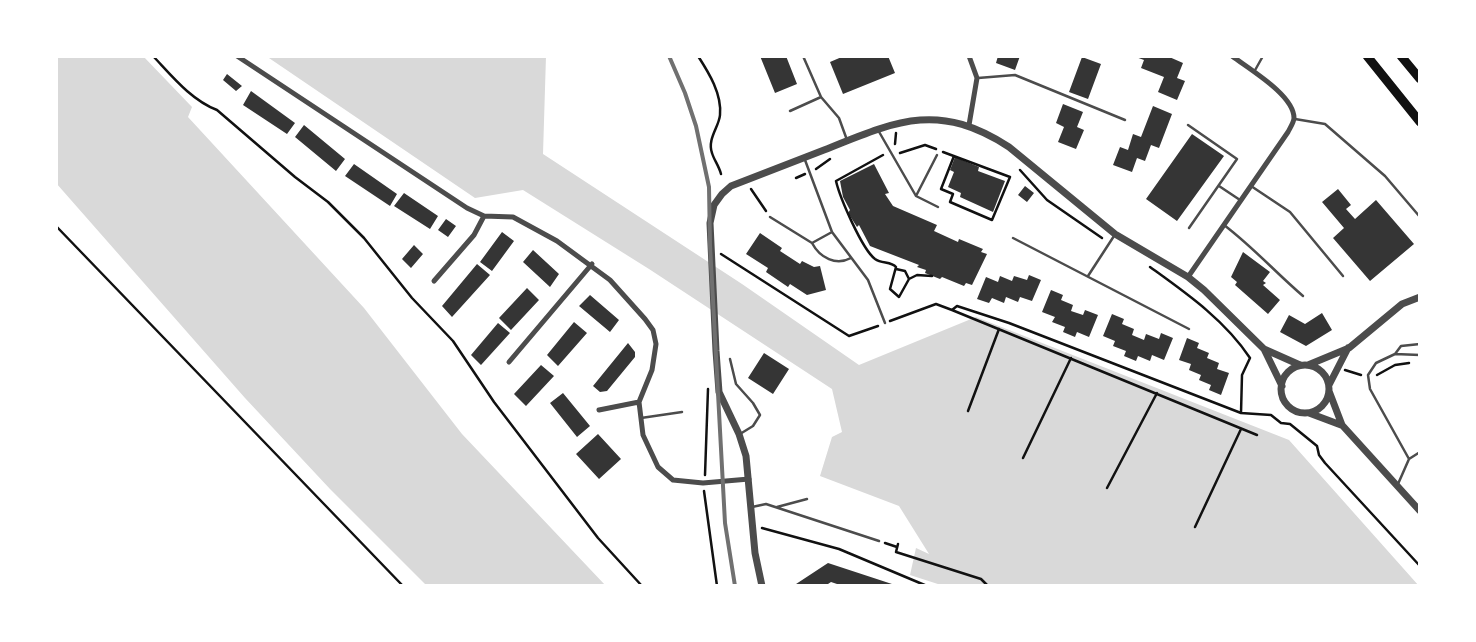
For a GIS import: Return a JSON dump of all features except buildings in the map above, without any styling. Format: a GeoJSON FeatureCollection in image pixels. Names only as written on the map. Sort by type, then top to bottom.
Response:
{"type":"FeatureCollection","features":[{"type":"Feature","properties":{"kind":"highway"},"geometry":{"type":"LineString","coordinates":[[1367,56],[1420,122]]}},
{"type":"Feature","properties":{"kind":"highway"},"geometry":{"type":"LineString","coordinates":[[1402,56],[1420,79]]}},
{"type":"Feature","properties":{"kind":"street"},"geometry":{"type":"LineString","coordinates":[[237,56],[467,208],[484,216],[513,217],[557,241],[592,264],[629,299],[653,330],[656,344],[652,370],[638,402],[643,435],[658,467],[673,480],[703,484],[749,479]]}},
{"type":"Feature","properties":{"kind":"street"},"geometry":{"type":"LineString","coordinates":[[969,56],[977,78],[969,125]]}},
{"type":"Feature","properties":{"kind":"street"},"geometry":{"type":"LineString","coordinates":[[1188,278],[1288,132],[1294,119],[1291,106],[1286,100],[1232,56]]}},
{"type":"Feature","properties":{"kind":"street"},"geometry":{"type":"LineString","coordinates":[[762,586],[755,553],[746,456],[739,434],[719,392],[710,245],[711,213],[722,194],[731,186],[878,129],[913,120],[947,121],[969,125],[1009,147],[1115,234],[1188,278],[1220,304],[1264,349],[1282,386],[1284,400],[1288,405],[1294,410],[1308,412],[1342,425]]}},
{"type":"Feature","properties":{"kind":"street"},"geometry":{"type":"LineString","coordinates":[[434,281],[474,235],[484,216]]}},
{"type":"Feature","properties":{"kind":"street"},"geometry":{"type":"LineString","coordinates":[[509,362],[592,264]]}},
{"type":"Feature","properties":{"kind":"street"},"geometry":{"type":"LineString","coordinates":[[1282,386],[1287,373],[1349,348],[1402,304],[1420,297]]}},
{"type":"Feature","properties":{"kind":"street"},"geometry":{"type":"LineString","coordinates":[[1308,412],[1322,406],[1349,348]]}},
{"type":"Feature","properties":{"kind":"street"},"geometry":{"type":"LineString","coordinates":[[1264,349],[1321,371],[1342,425],[1420,511]]}},
{"type":"Feature","properties":{"kind":"street"},"geometry":{"type":"LineString","coordinates":[[599,410],[638,402]]}},
{"type":"Feature","properties":{"kind":"lane"},"geometry":{"type":"LineString","coordinates":[[803,56],[821,97],[839,118],[847,141]]}},
{"type":"Feature","properties":{"kind":"lane"},"geometry":{"type":"LineString","coordinates":[[1254,72],[1263,56]]}},
{"type":"Feature","properties":{"kind":"lane"},"geometry":{"type":"LineString","coordinates":[[977,78],[1015,75],[1125,120]]}},
{"type":"Feature","properties":{"kind":"lane"},"geometry":{"type":"LineString","coordinates":[[790,111],[821,97]]}},
{"type":"Feature","properties":{"kind":"lane"},"geometry":{"type":"LineString","coordinates":[[1294,119],[1325,124],[1385,176],[1420,217]]}},
{"type":"Feature","properties":{"kind":"lane"},"geometry":{"type":"LineString","coordinates":[[1188,125],[1237,160],[1189,228]]}},
{"type":"Feature","properties":{"kind":"lane"},"geometry":{"type":"LineString","coordinates":[[878,129],[916,196],[938,207]]}},
{"type":"Feature","properties":{"kind":"lane"},"geometry":{"type":"LineString","coordinates":[[916,196],[937,155]]}},
{"type":"Feature","properties":{"kind":"lane"},"geometry":{"type":"LineString","coordinates":[[804,158],[832,232],[868,280],[885,323]]}},
{"type":"Feature","properties":{"kind":"lane"},"geometry":{"type":"LineString","coordinates":[[1219,186],[1241,200]]}},
{"type":"Feature","properties":{"kind":"lane"},"geometry":{"type":"LineString","coordinates":[[1251,186],[1290,212],[1342,276]]}},
{"type":"Feature","properties":{"kind":"lane"},"geometry":{"type":"LineString","coordinates":[[770,217],[812,243],[815,249],[827,259],[844,262],[851,258]]}},
{"type":"Feature","properties":{"kind":"lane"},"geometry":{"type":"LineString","coordinates":[[1224,225],[1258,252],[1275,272],[1303,296]]}},
{"type":"Feature","properties":{"kind":"lane"},"geometry":{"type":"LineString","coordinates":[[812,243],[832,232]]}},
{"type":"Feature","properties":{"kind":"lane"},"geometry":{"type":"LineString","coordinates":[[1088,276],[1115,234]]}},
{"type":"Feature","properties":{"kind":"lane"},"geometry":{"type":"LineString","coordinates":[[1012,238],[1189,329]]}},
{"type":"Feature","properties":{"kind":"lane"},"geometry":{"type":"LineString","coordinates":[[1395,354],[1401,346],[1420,344]]}},
{"type":"Feature","properties":{"kind":"lane"},"geometry":{"type":"LineString","coordinates":[[1409,459],[1370,389],[1370,369],[1376,363],[1395,354],[1420,355]]}},
{"type":"Feature","properties":{"kind":"lane"},"geometry":{"type":"LineString","coordinates":[[730,359],[736,384],[753,403],[760,415],[753,426],[739,434]]}},
{"type":"Feature","properties":{"kind":"lane"},"geometry":{"type":"LineString","coordinates":[[641,418],[682,412]]}},
{"type":"Feature","properties":{"kind":"lane"},"geometry":{"type":"LineString","coordinates":[[1397,486],[1409,459],[1420,452]]}},
{"type":"Feature","properties":{"kind":"lane"},"geometry":{"type":"LineString","coordinates":[[775,507],[807,499]]}},
{"type":"Feature","properties":{"kind":"lane"},"geometry":{"type":"LineString","coordinates":[[751,507],[766,504],[879,541]]}},
{"type":"Feature","properties":{"kind":"path"},"geometry":{"type":"LineString","coordinates":[[153,56],[186,90],[208,106],[217,110],[289,172],[328,202],[364,238],[412,298],[453,342],[494,402],[593,531],[642,586]]}},
{"type":"Feature","properties":{"kind":"path"},"geometry":{"type":"LineString","coordinates":[[698,56],[717,91],[720,115],[712,134],[711,152],[718,162],[721,174]]}},
{"type":"Feature","properties":{"kind":"path"},"geometry":{"type":"LineString","coordinates":[[882,138],[904,132]]}},
{"type":"Feature","properties":{"kind":"path"},"geometry":{"type":"LineString","coordinates":[[896,133],[895,143],[900,155],[925,145],[1010,177],[992,220],[950,202],[953,194],[941,189],[954,156]]}},
{"type":"Feature","properties":{"kind":"path"},"geometry":{"type":"LineString","coordinates":[[880,148],[883,156],[836,181],[848,214],[868,250],[875,258],[893,264],[896,269],[905,271],[909,280]]}},
{"type":"Feature","properties":{"kind":"path"},"geometry":{"type":"LineString","coordinates":[[1018,168],[1047,200],[1110,242]]}},
{"type":"Feature","properties":{"kind":"path"},"geometry":{"type":"LineString","coordinates":[[751,188],[770,217]]}},
{"type":"Feature","properties":{"kind":"path"},"geometry":{"type":"LineString","coordinates":[[56,226],[403,586]]}},
{"type":"Feature","properties":{"kind":"path"},"geometry":{"type":"LineString","coordinates":[[721,254],[849,336],[936,304],[1257,435]]}},
{"type":"Feature","properties":{"kind":"path"},"geometry":{"type":"LineString","coordinates":[[1143,262],[1200,304],[1237,337],[1250,358],[1242,374],[1241,413]]}},
{"type":"Feature","properties":{"kind":"path"},"geometry":{"type":"LineString","coordinates":[[896,269],[890,283],[890,289],[896,296],[902,295],[909,280],[917,275],[932,276]]}},
{"type":"Feature","properties":{"kind":"path"},"geometry":{"type":"LineString","coordinates":[[952,310],[957,306],[1241,413],[1271,415],[1281,423],[1290,424],[1317,446],[1319,455],[1325,463],[1420,566]]}},
{"type":"Feature","properties":{"kind":"path"},"geometry":{"type":"LineString","coordinates":[[968,411],[1000,329]]}},
{"type":"Feature","properties":{"kind":"path"},"geometry":{"type":"LineString","coordinates":[[1022,458],[1071,358]]}},
{"type":"Feature","properties":{"kind":"path"},"geometry":{"type":"LineString","coordinates":[[1106,488],[1157,394]]}},
{"type":"Feature","properties":{"kind":"path"},"geometry":{"type":"LineString","coordinates":[[1195,527],[1241,429]]}},
{"type":"Feature","properties":{"kind":"path"},"geometry":{"type":"LineString","coordinates":[[760,527],[839,549],[927,586]]}},
{"type":"Feature","properties":{"kind":"path"},"geometry":{"type":"LineString","coordinates":[[879,541],[898,545],[896,552],[981,579],[988,586]]}},
{"type":"Feature","properties":{"kind":"shaded area"},"geometry":{"type":"Polygon","coordinates":[[[56,56],[143,56],[192,107],[188,117],[364,308],[462,434],[606,586],[427,586],[330,489],[245,398],[56,183],[56,56]]]}},
{"type":"Feature","properties":{"kind":"shaded area"},"geometry":{"type":"Polygon","coordinates":[[[266,56],[546,56],[543,154],[742,284],[859,365],[976,317],[1289,440],[1419,586],[944,586],[910,575],[916,548],[929,554],[899,506],[820,476],[832,437],[842,432],[832,389],[649,269],[523,190],[475,198],[266,56]]]}},
{"type":"Feature","properties":{"kind":"railway"},"geometry":{"type":"LineString","coordinates":[[669,56],[685,93],[696,126],[709,187],[710,245],[725,523],[735,586]]}}]}
